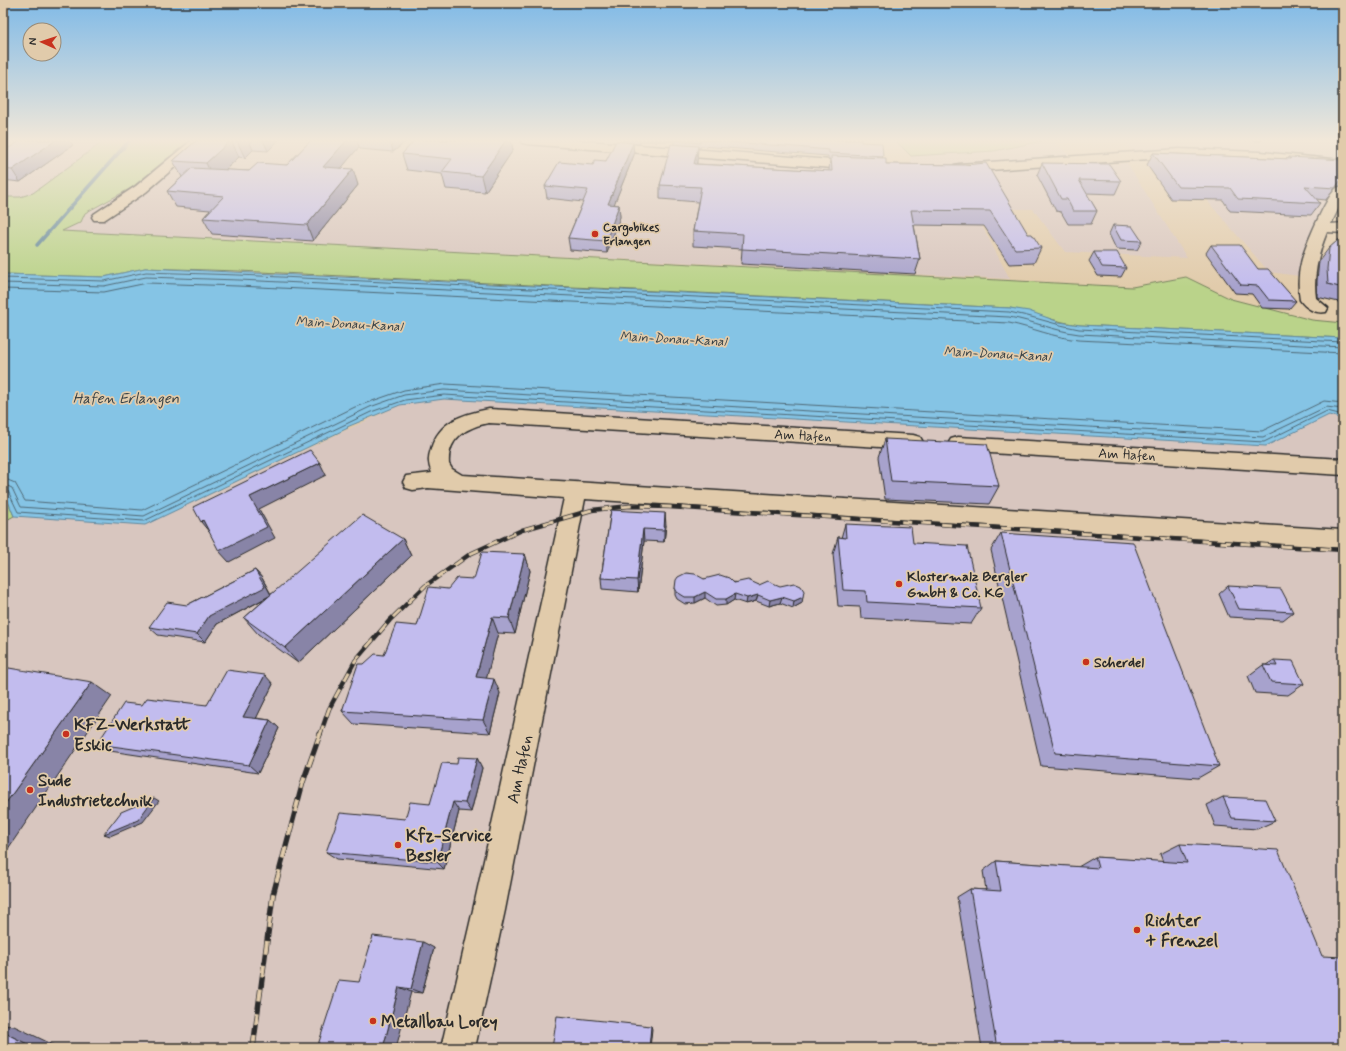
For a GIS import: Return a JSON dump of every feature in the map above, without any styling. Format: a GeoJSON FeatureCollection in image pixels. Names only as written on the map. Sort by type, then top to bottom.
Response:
{"type":"FeatureCollection","features":[{"type":"Feature","properties":{"kind":"street"},"geometry":{"type":"LineString","coordinates":[[99,217],[141,189]]}},
{"type":"Feature","properties":{"kind":"street"},"geometry":{"type":"LineString","coordinates":[[1320,308],[1308,300],[1306,273],[1313,246],[1336,229],[1339,193],[1343,190]]}},
{"type":"Feature","properties":{"kind":"street","name":"Am Hafen"},"geometry":{"type":"LineString","coordinates":[[457,483],[442,472],[438,461],[442,442],[455,426],[471,419],[489,416],[1343,467]]}},
{"type":"Feature","properties":{"kind":"street"},"geometry":{"type":"LineString","coordinates":[[414,482],[428,480],[1343,539]]}},
{"type":"Feature","properties":{"kind":"street","name":"Am Hafen"},"geometry":{"type":"LineString","coordinates":[[458,1048],[489,910],[576,490]]}},
{"type":"Feature","properties":{"kind":"shaded area"},"geometry":{"type":"Polygon","coordinates":[[[3,189],[1143,189],[1187,258],[1065,252],[1033,209],[973,209],[1010,279],[61,231],[20,197],[3,197],[3,189]]]}},
{"type":"Feature","properties":{"kind":"shaded area"},"geometry":{"type":"Polygon","coordinates":[[[1200,189],[1339,189],[1335,192],[1306,244],[1302,255],[1299,276],[1269,272],[1210,204],[1200,189]]]}},
{"type":"Feature","properties":{"kind":"shaded area"},"geometry":{"type":"Polygon","coordinates":[[[444,399],[1266,446],[1329,415],[1343,419],[1343,1048],[3,1048],[3,522],[14,516],[145,525],[400,405],[444,399]]]}},
{"type":"Feature","properties":{"kind":"green space"},"geometry":{"type":"Polygon","coordinates":[[[38,189],[129,189],[85,213],[81,222],[62,231],[1132,287],[1186,277],[1231,299],[1312,320],[1343,323],[1343,338],[1080,325],[1062,322],[1010,308],[239,271],[145,268],[104,277],[3,274],[3,197],[20,197],[33,193],[38,189]]]}},
{"type":"Feature","properties":{"kind":"green space"},"geometry":{"type":"Polygon","coordinates":[[[3,489],[14,516],[3,522],[3,489]]]}},
{"type":"Feature","properties":{"kind":"water","name":"Hafen Erlangen"},"geometry":{"type":"Polygon","coordinates":[[[145,268],[1010,308],[1029,311],[1059,322],[1080,325],[1343,338],[1343,419],[1329,415],[1266,446],[444,399],[400,405],[347,427],[348,428],[145,525],[14,516],[3,489],[3,274],[104,277],[145,268]]]}},
{"type":"Feature","properties":{"kind":"building"},"geometry":{"type":"Polygon","coordinates":[[[169,189],[337,189],[307,225],[203,218],[224,196],[167,191],[169,189]]]}},
{"type":"Feature","properties":{"kind":"building"},"geometry":{"type":"Polygon","coordinates":[[[578,189],[614,189],[608,204],[619,205],[606,241],[568,238],[588,190],[578,189]]]}},
{"type":"Feature","properties":{"kind":"building"},"geometry":{"type":"Polygon","coordinates":[[[701,189],[1001,189],[1028,234],[1032,234],[1041,248],[1015,249],[990,211],[911,210],[920,259],[742,249],[743,234],[693,231],[701,189]]]}},
{"type":"Feature","properties":{"kind":"building"},"geometry":{"type":"Polygon","coordinates":[[[1056,189],[1084,189],[1097,211],[1073,211],[1067,199],[1061,199],[1056,189]]]}},
{"type":"Feature","properties":{"kind":"building"},"geometry":{"type":"Polygon","coordinates":[[[1231,189],[1308,189],[1320,203],[1238,199],[1231,189]]]}},
{"type":"Feature","properties":{"kind":"building"},"geometry":{"type":"Polygon","coordinates":[[[1113,225],[1132,226],[1142,241],[1121,240],[1113,225]]]}},
{"type":"Feature","properties":{"kind":"building"},"geometry":{"type":"Polygon","coordinates":[[[1343,236],[1343,260],[1340,263],[1343,263],[1343,288],[1328,284],[1327,269],[1329,248],[1343,236]]]}},
{"type":"Feature","properties":{"kind":"building"},"geometry":{"type":"Polygon","coordinates":[[[1211,245],[1240,245],[1258,269],[1268,269],[1296,301],[1269,300],[1258,286],[1241,285],[1211,245]]]}},
{"type":"Feature","properties":{"kind":"building"},"geometry":{"type":"Polygon","coordinates":[[[1094,252],[1117,252],[1126,268],[1102,267],[1094,252]]]}},
{"type":"Feature","properties":{"kind":"building"},"geometry":{"type":"Polygon","coordinates":[[[885,439],[987,444],[999,486],[891,481],[885,439]]]}},
{"type":"Feature","properties":{"kind":"building"},"geometry":{"type":"Polygon","coordinates":[[[310,450],[320,463],[250,497],[267,527],[219,551],[203,520],[201,522],[193,507],[310,450]]]}},
{"type":"Feature","properties":{"kind":"building"},"geometry":{"type":"Polygon","coordinates":[[[611,510],[665,513],[664,530],[643,529],[637,580],[601,578],[611,510]]]}},
{"type":"Feature","properties":{"kind":"building"},"geometry":{"type":"Polygon","coordinates":[[[362,515],[403,539],[285,648],[244,618],[362,515]]]}},
{"type":"Feature","properties":{"kind":"building","name":"Klostermalz Bergler GmbH & Co. KG"},"geometry":{"type":"Polygon","coordinates":[[[845,524],[911,527],[913,543],[967,546],[981,608],[867,602],[866,591],[843,590],[838,537],[846,538],[845,524]]]}},
{"type":"Feature","properties":{"kind":"building","name":"Scherdel"},"geometry":{"type":"Polygon","coordinates":[[[1001,533],[1133,542],[1219,766],[1055,753],[1001,533]]]}},
{"type":"Feature","properties":{"kind":"building"},"geometry":{"type":"Polygon","coordinates":[[[482,552],[525,554],[509,618],[492,617],[476,677],[494,679],[483,720],[342,711],[358,664],[364,664],[375,654],[384,655],[396,624],[417,626],[429,587],[448,589],[457,578],[474,579],[482,552]]]}},
{"type":"Feature","properties":{"kind":"building"},"geometry":{"type":"Polygon","coordinates":[[[255,570],[265,587],[209,616],[197,634],[149,627],[167,602],[187,605],[255,570]]]}},
{"type":"Feature","properties":{"kind":"building"},"geometry":{"type":"Polygon","coordinates":[[[686,573],[695,574],[704,579],[720,575],[729,578],[734,583],[748,580],[759,585],[768,581],[780,586],[794,583],[801,586],[804,591],[803,597],[794,601],[782,597],[770,600],[758,595],[747,598],[735,594],[726,599],[716,599],[705,592],[695,597],[685,597],[677,592],[675,588],[678,577],[686,573]]]}},
{"type":"Feature","properties":{"kind":"building"},"geometry":{"type":"Polygon","coordinates":[[[1228,586],[1281,589],[1293,612],[1239,609],[1228,586]]]}},
{"type":"Feature","properties":{"kind":"building"},"geometry":{"type":"Polygon","coordinates":[[[1274,660],[1293,661],[1304,684],[1271,682],[1263,665],[1277,666],[1274,660]]]}},
{"type":"Feature","properties":{"kind":"building"},"geometry":{"type":"Polygon","coordinates":[[[3,667],[92,682],[3,807],[3,667]]]}},
{"type":"Feature","properties":{"kind":"building"},"geometry":{"type":"Polygon","coordinates":[[[227,670],[265,675],[243,717],[270,720],[249,765],[97,744],[124,703],[142,705],[147,698],[207,705],[227,670]]]}},
{"type":"Feature","properties":{"kind":"building"},"geometry":{"type":"Polygon","coordinates":[[[458,757],[477,758],[465,803],[453,802],[437,862],[326,852],[340,813],[405,819],[410,802],[430,804],[442,763],[457,764],[458,757]]]}},
{"type":"Feature","properties":{"kind":"building"},"geometry":{"type":"Polygon","coordinates":[[[1223,797],[1265,799],[1275,821],[1232,818],[1223,797]]]}},
{"type":"Feature","properties":{"kind":"building"},"geometry":{"type":"Polygon","coordinates":[[[154,798],[138,820],[104,834],[121,812],[154,798]]]}},
{"type":"Feature","properties":{"kind":"building","name":"Richter + Frenzel"},"geometry":{"type":"Polygon","coordinates":[[[1180,844],[1278,850],[1322,956],[1343,957],[1343,1048],[997,1048],[970,889],[1001,891],[996,861],[1098,868],[1095,857],[1187,863],[1180,844]]]}},
{"type":"Feature","properties":{"kind":"building","name":"Metallbau Lorey"},"geometry":{"type":"Polygon","coordinates":[[[373,936],[423,942],[411,989],[399,987],[383,1048],[317,1048],[339,980],[359,982],[373,936]]]}},
{"type":"Feature","properties":{"kind":"building"},"geometry":{"type":"Polygon","coordinates":[[[557,1016],[651,1026],[649,1048],[552,1048],[557,1016]]]}},
{"type":"Feature","properties":{"kind":"building"},"geometry":{"type":"Polygon","coordinates":[[[3,1032],[35,1048],[3,1048],[3,1032]]]}},
{"type":"Feature","properties":{"kind":"waterway"},"geometry":{"type":"LineString","coordinates":[[37,245],[87,189]]}},
{"type":"Feature","properties":{"kind":"railway"},"geometry":{"type":"LineString","coordinates":[[320,735],[329,709],[355,661],[390,620],[425,586],[470,554],[522,530],[592,510],[630,506],[669,507],[1343,550]]}},
{"type":"Feature","properties":{"kind":"railway"},"geometry":{"type":"LineString","coordinates":[[253,1048],[273,895],[303,782],[320,734]]}},
{"type":"Feature","properties":{"kind":"place","name":"Cargobikes Erlangen"},"geometry":{"type":"Point","coordinates":[595,234]}},
{"type":"Feature","properties":{"kind":"place","name":"Klostermalz Bergler GmbH & Co. KG"},"geometry":{"type":"Point","coordinates":[899,584]}},
{"type":"Feature","properties":{"kind":"place","name":"Scherdel"},"geometry":{"type":"Point","coordinates":[1086,662]}},
{"type":"Feature","properties":{"kind":"place","name":"KFZ-Werkstatt Eskic"},"geometry":{"type":"Point","coordinates":[66,734]}},
{"type":"Feature","properties":{"kind":"place","name":"Sude Industrietechnik"},"geometry":{"type":"Point","coordinates":[30,790]}},
{"type":"Feature","properties":{"kind":"place","name":"Kfz-Service Besler"},"geometry":{"type":"Point","coordinates":[398,845]}},
{"type":"Feature","properties":{"kind":"place","name":"Richter + Frenzel"},"geometry":{"type":"Point","coordinates":[1137,930]}},
{"type":"Feature","properties":{"kind":"place","name":"Metallbau Lorey"},"geometry":{"type":"Point","coordinates":[373,1021]}},
{"type":"Feature","properties":{"kind":"water label","name":"Main-Donau-Kanal"},"geometry":{"type":"Point","coordinates":[349,323]}},
{"type":"Feature","properties":{"kind":"water label","name":"Main-Donau-Kanal"},"geometry":{"type":"Point","coordinates":[673,338]}},
{"type":"Feature","properties":{"kind":"water label","name":"Main-Donau-Kanal"},"geometry":{"type":"Point","coordinates":[997,353]}}]}
